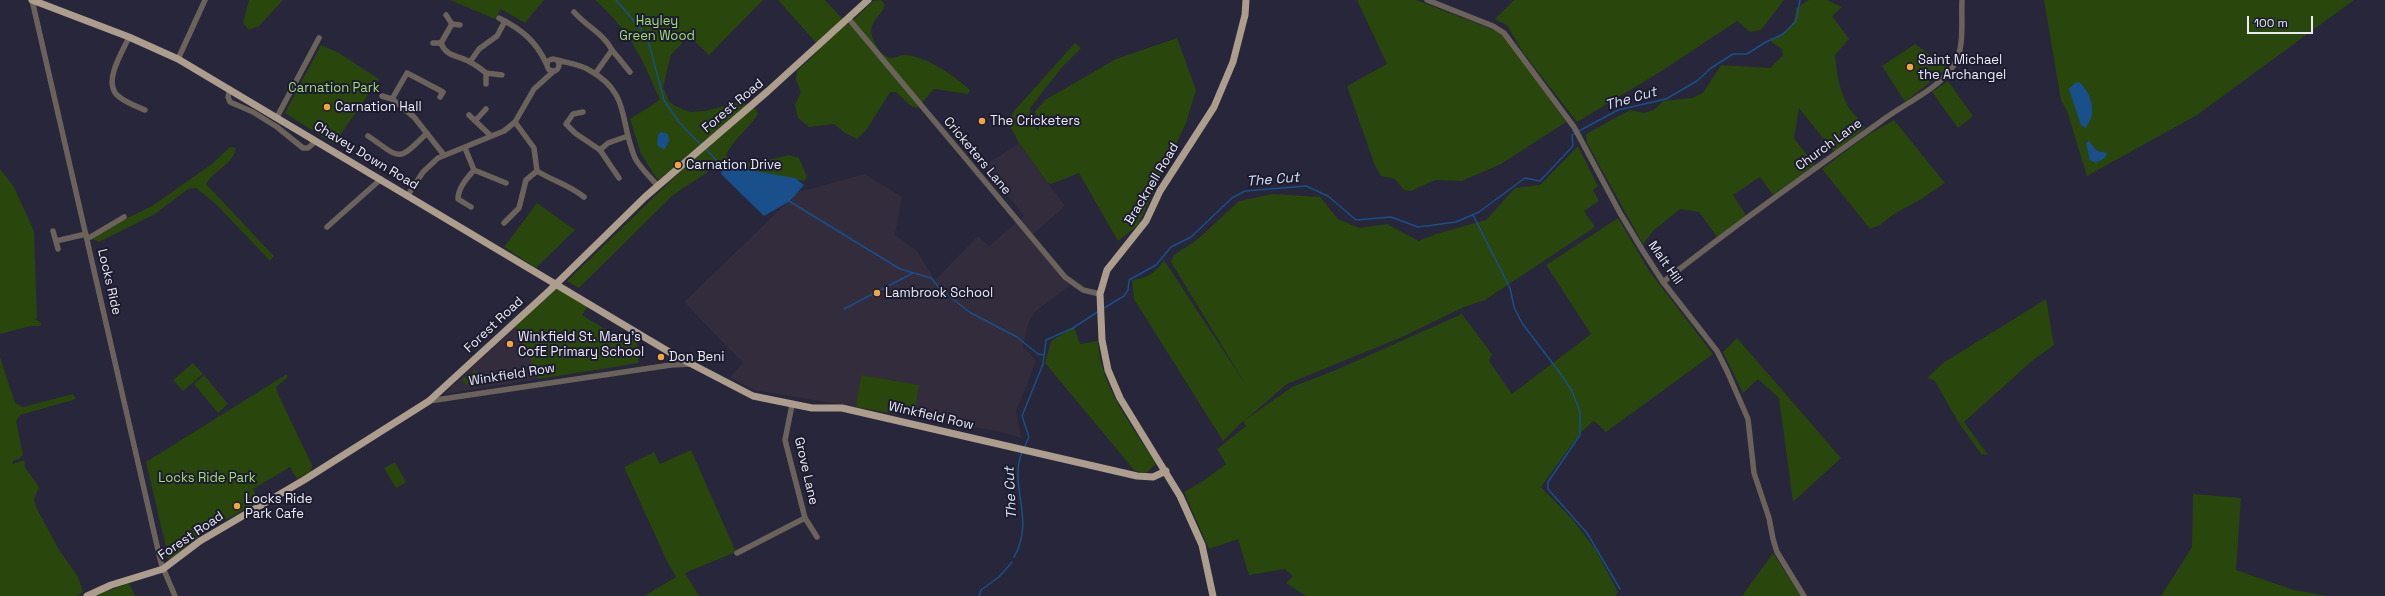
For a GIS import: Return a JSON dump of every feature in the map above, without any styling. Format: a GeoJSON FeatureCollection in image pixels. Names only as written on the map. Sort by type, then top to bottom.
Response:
{"type":"FeatureCollection","features":[{"type":"Feature","properties":{"kind":"main road","name":"Chavey Down Road"},"geometry":{"type":"LineString","coordinates":[[32,0],[129,36],[178,59],[676,356]]}},
{"type":"Feature","properties":{"kind":"main road","name":"Forest Road"},"geometry":{"type":"LineString","coordinates":[[87,596],[111,585],[163,569],[200,541],[304,480],[429,401],[556,284],[658,186],[768,92],[868,0]]}},
{"type":"Feature","properties":{"kind":"main road","name":"Bracknell Road"},"geometry":{"type":"LineString","coordinates":[[1213,596],[1202,545],[1166,471],[1120,398],[1108,370],[1102,340],[1100,294],[1107,270],[1146,221],[1160,191],[1214,107],[1233,62],[1245,15],[1246,0]]}},
{"type":"Feature","properties":{"kind":"main road","name":"Winkfield Row"},"geometry":{"type":"LineString","coordinates":[[676,356],[753,396],[812,408],[842,408],[1137,476],[1153,477],[1166,471]]}},
{"type":"Feature","properties":{"kind":"street","name":"Locks Ride"},"geometry":{"type":"LineString","coordinates":[[32,0],[163,569],[175,596]]}},
{"type":"Feature","properties":{"kind":"street"},"geometry":{"type":"LineString","coordinates":[[178,59],[205,0]]}},
{"type":"Feature","properties":{"kind":"street","name":"Malt Hill"},"geometry":{"type":"LineString","coordinates":[[1427,0],[1493,26],[1504,33],[1576,132],[1620,213],[1663,282],[1717,351],[1737,389],[1748,419],[1754,473],[1769,518],[1772,539],[1804,596]]}},
{"type":"Feature","properties":{"kind":"street","name":"Church Lane"},"geometry":{"type":"LineString","coordinates":[[1663,282],[1882,120],[1943,79],[1954,64],[1960,49],[1962,0]]}},
{"type":"Feature","properties":{"kind":"street"},"geometry":{"type":"LineString","coordinates":[[574,12],[585,23],[604,37],[612,50],[630,72]]}},
{"type":"Feature","properties":{"kind":"street"},"geometry":{"type":"LineString","coordinates":[[446,16],[452,24],[460,25]]}},
{"type":"Feature","properties":{"kind":"street"},"geometry":{"type":"LineString","coordinates":[[500,18],[528,36],[556,69]]}},
{"type":"Feature","properties":{"kind":"street","name":"Cricketers Lane"},"geometry":{"type":"LineString","coordinates":[[848,18],[1065,277],[1083,290],[1100,294]]}},
{"type":"Feature","properties":{"kind":"street"},"geometry":{"type":"LineString","coordinates":[[470,62],[480,49],[497,36],[506,21]]}},
{"type":"Feature","properties":{"kind":"street"},"geometry":{"type":"LineString","coordinates":[[452,24],[441,43],[443,50],[449,54],[470,62],[486,73],[502,75]]}},
{"type":"Feature","properties":{"kind":"street"},"geometry":{"type":"LineString","coordinates":[[129,36],[111,80],[112,88],[117,95],[145,110]]}},
{"type":"Feature","properties":{"kind":"street"},"geometry":{"type":"LineString","coordinates":[[277,117],[319,38]]}},
{"type":"Feature","properties":{"kind":"street"},"geometry":{"type":"LineString","coordinates":[[433,43],[441,43]]}},
{"type":"Feature","properties":{"kind":"street"},"geometry":{"type":"LineString","coordinates":[[595,74],[612,50]]}},
{"type":"Feature","properties":{"kind":"street"},"geometry":{"type":"LineString","coordinates":[[550,62],[587,69],[606,82],[619,98],[626,118],[628,136],[636,158],[643,171],[658,186]]}},
{"type":"Feature","properties":{"kind":"street"},"geometry":{"type":"LineString","coordinates":[[550,62],[550,70],[572,65]]}},
{"type":"Feature","properties":{"kind":"street"},"geometry":{"type":"LineString","coordinates":[[544,79],[550,62]]}},
{"type":"Feature","properties":{"kind":"street"},"geometry":{"type":"LineString","coordinates":[[408,195],[430,164],[444,155],[465,148],[504,130],[515,122],[532,93],[544,79],[556,69]]}},
{"type":"Feature","properties":{"kind":"street"},"geometry":{"type":"LineString","coordinates":[[392,99],[407,73],[444,92],[440,97]]}},
{"type":"Feature","properties":{"kind":"street"},"geometry":{"type":"LineString","coordinates":[[486,73],[486,84]]}},
{"type":"Feature","properties":{"kind":"street"},"geometry":{"type":"LineString","coordinates":[[230,89],[228,97],[230,102],[277,127],[303,148],[308,148],[316,141]]}},
{"type":"Feature","properties":{"kind":"street"},"geometry":{"type":"LineString","coordinates":[[382,96],[401,104],[427,132],[444,155]]}},
{"type":"Feature","properties":{"kind":"street"},"geometry":{"type":"LineString","coordinates":[[475,121],[486,109]]}},
{"type":"Feature","properties":{"kind":"street"},"geometry":{"type":"LineString","coordinates":[[583,112],[573,114],[566,124],[575,134],[600,150],[619,178]]}},
{"type":"Feature","properties":{"kind":"street"},"geometry":{"type":"LineString","coordinates":[[469,115],[491,136]]}},
{"type":"Feature","properties":{"kind":"street"},"geometry":{"type":"LineString","coordinates":[[515,122],[534,148],[537,171]]}},
{"type":"Feature","properties":{"kind":"street"},"geometry":{"type":"LineString","coordinates":[[368,136],[390,153],[397,156],[405,154],[427,132]]}},
{"type":"Feature","properties":{"kind":"street"},"geometry":{"type":"LineString","coordinates":[[600,150],[608,143],[628,136]]}},
{"type":"Feature","properties":{"kind":"street"},"geometry":{"type":"LineString","coordinates":[[465,148],[474,170],[506,183]]}},
{"type":"Feature","properties":{"kind":"street"},"geometry":{"type":"LineString","coordinates":[[471,207],[458,199],[458,195],[466,179],[474,170]]}},
{"type":"Feature","properties":{"kind":"street"},"geometry":{"type":"LineString","coordinates":[[537,171],[556,182],[570,186],[584,198]]}},
{"type":"Feature","properties":{"kind":"street"},"geometry":{"type":"LineString","coordinates":[[504,223],[519,208],[526,180],[537,171]]}},
{"type":"Feature","properties":{"kind":"street"},"geometry":{"type":"LineString","coordinates":[[327,227],[381,179]]}},
{"type":"Feature","properties":{"kind":"street"},"geometry":{"type":"LineString","coordinates":[[56,241],[86,236],[124,217]]}},
{"type":"Feature","properties":{"kind":"street"},"geometry":{"type":"LineString","coordinates":[[53,231],[58,249]]}},
{"type":"Feature","properties":{"kind":"street"},"geometry":{"type":"LineString","coordinates":[[670,365],[676,356]]}},
{"type":"Feature","properties":{"kind":"street","name":"Winkfield Row"},"geometry":{"type":"LineString","coordinates":[[429,401],[670,365],[694,364]]}},
{"type":"Feature","properties":{"kind":"street","name":"Grove Lane"},"geometry":{"type":"LineString","coordinates":[[792,405],[785,440],[805,518],[817,537]]}},
{"type":"Feature","properties":{"kind":"street","name":"Grove Lane"},"geometry":{"type":"LineString","coordinates":[[737,553],[805,518]]}},
{"type":"Feature","properties":{"kind":"shaded area","name":"Lambrook School"},"geometry":{"type":"Polygon","coordinates":[[[1019,143],[1065,206],[1030,237],[1072,284],[1037,310],[1029,321],[1023,346],[1036,361],[1016,412],[1021,438],[1002,432],[754,390],[730,377],[743,363],[684,302],[798,192],[865,174],[902,197],[895,235],[916,250],[935,280],[978,236],[989,246],[1024,216],[984,166],[1019,143]]]}},
{"type":"Feature","properties":{"kind":"shaded area","name":"Winkfield St. Mary's CofE Primary School"},"geometry":{"type":"Polygon","coordinates":[[[515,327],[539,379],[444,394],[515,327]]]}},
{"type":"Feature","properties":{"kind":"green space"},"geometry":{"type":"Polygon","coordinates":[[[249,0],[283,0],[259,26],[249,30],[243,23],[249,0]]]}},
{"type":"Feature","properties":{"kind":"green space"},"geometry":{"type":"Polygon","coordinates":[[[450,0],[544,0],[525,23],[501,9],[495,19],[450,0]]]}},
{"type":"Feature","properties":{"kind":"green space","name":"Hayley Green Wood"},"geometry":{"type":"Polygon","coordinates":[[[595,0],[763,0],[709,55],[689,36],[671,55],[663,87],[669,101],[675,106],[690,112],[705,111],[740,102],[756,109],[758,114],[726,155],[730,161],[755,163],[789,155],[799,158],[807,177],[804,181],[737,168],[712,169],[673,195],[579,288],[567,281],[683,169],[678,164],[658,180],[641,154],[630,119],[660,100],[634,46],[607,11],[595,0]]]}},
{"type":"Feature","properties":{"kind":"green space"},"geometry":{"type":"Polygon","coordinates":[[[778,0],[825,0],[848,25],[873,1],[881,0],[885,4],[884,8],[873,23],[871,30],[878,49],[883,54],[891,58],[903,55],[920,58],[930,62],[957,79],[970,90],[968,94],[934,89],[917,108],[911,106],[896,92],[890,92],[867,129],[857,139],[845,133],[834,124],[809,127],[798,118],[795,105],[801,92],[796,80],[797,71],[817,52],[819,46],[778,0]]]}},
{"type":"Feature","properties":{"kind":"green space"},"geometry":{"type":"Polygon","coordinates":[[[1357,0],[1416,0],[1502,33],[1566,122],[1501,164],[1462,181],[1435,180],[1411,191],[1404,190],[1395,179],[1381,176],[1375,166],[1347,86],[1387,64],[1357,0]]]}},
{"type":"Feature","properties":{"kind":"green space"},"geometry":{"type":"Polygon","coordinates":[[[1514,0],[1784,0],[1761,30],[1750,32],[1737,21],[1660,72],[1577,122],[1522,51],[1507,25],[1495,19],[1514,0]]]}},
{"type":"Feature","properties":{"kind":"green space"},"geometry":{"type":"Polygon","coordinates":[[[1809,0],[1827,0],[1842,7],[1832,16],[1849,39],[1835,55],[1837,75],[1849,108],[1865,128],[1834,152],[1799,108],[1794,138],[1815,165],[1773,195],[1760,177],[1733,195],[1746,215],[1717,237],[1699,212],[1680,209],[1653,231],[1643,244],[1587,143],[1586,134],[1630,110],[1644,113],[1654,110],[1663,101],[1692,98],[1703,93],[1721,65],[1770,68],[1783,55],[1782,49],[1770,41],[1781,35],[1789,28],[1796,15],[1796,8],[1809,0]]]}},
{"type":"Feature","properties":{"kind":"green space"},"geometry":{"type":"Polygon","coordinates":[[[2044,0],[2354,0],[2197,115],[2087,176],[2067,111],[2061,100],[2044,0]]]}},
{"type":"Feature","properties":{"kind":"green space"},"geometry":{"type":"Polygon","coordinates":[[[1177,38],[1196,90],[1186,123],[1138,225],[1118,241],[1079,173],[1051,184],[1048,183],[1019,143],[1008,122],[1014,111],[1075,43],[1081,48],[1063,66],[1030,108],[1031,121],[1039,132],[1035,111],[1045,100],[1116,59],[1177,38]]]}},
{"type":"Feature","properties":{"kind":"green space"},"geometry":{"type":"Polygon","coordinates":[[[1915,44],[1948,68],[1905,102],[1882,66],[1915,44]]]}},
{"type":"Feature","properties":{"kind":"green space","name":"Carnation Park"},"geometry":{"type":"Polygon","coordinates":[[[321,45],[339,53],[379,79],[334,144],[285,113],[321,45]]]}},
{"type":"Feature","properties":{"kind":"green space"},"geometry":{"type":"Polygon","coordinates":[[[1948,81],[1973,116],[1958,128],[1932,92],[1948,81]]]}},
{"type":"Feature","properties":{"kind":"green space"},"geometry":{"type":"Polygon","coordinates":[[[1894,120],[1945,183],[1918,201],[1894,214],[1880,225],[1870,229],[1822,169],[1866,136],[1894,120]]]}},
{"type":"Feature","properties":{"kind":"green space"},"geometry":{"type":"Polygon","coordinates":[[[1578,146],[1598,186],[1593,190],[1599,201],[1584,211],[1595,227],[1485,300],[1464,307],[1402,337],[1287,384],[1244,421],[1292,387],[1336,370],[1462,314],[1492,354],[1489,361],[1512,394],[1591,334],[1546,265],[1618,218],[1650,272],[1713,354],[1606,432],[1594,421],[1581,432],[1541,487],[1574,521],[1597,552],[1618,592],[1615,596],[1306,596],[1286,583],[1293,576],[1285,569],[1249,575],[1238,539],[1209,549],[1184,492],[1203,481],[1226,464],[1217,449],[1246,426],[1243,421],[1223,441],[1134,299],[1132,280],[1151,274],[1164,260],[1246,385],[1171,262],[1174,255],[1198,239],[1239,201],[1273,194],[1320,197],[1338,219],[1359,228],[1387,224],[1419,241],[1436,234],[1486,220],[1515,188],[1540,185],[1578,146]]]}},
{"type":"Feature","properties":{"kind":"green space"},"geometry":{"type":"Polygon","coordinates":[[[230,147],[236,148],[232,158],[206,184],[274,256],[270,261],[216,204],[196,188],[188,189],[155,214],[99,242],[92,239],[96,233],[152,206],[212,164],[230,147]]]}},
{"type":"Feature","properties":{"kind":"green space"},"geometry":{"type":"Polygon","coordinates":[[[0,169],[14,187],[34,231],[37,318],[35,319],[41,323],[40,326],[31,326],[0,334],[0,169]]]}},
{"type":"Feature","properties":{"kind":"green space"},"geometry":{"type":"Polygon","coordinates":[[[537,203],[575,230],[536,268],[504,247],[537,203]]]}},
{"type":"Feature","properties":{"kind":"green space"},"geometry":{"type":"Polygon","coordinates":[[[557,288],[588,306],[582,315],[623,340],[630,331],[636,335],[639,363],[539,379],[515,327],[557,288]]]}},
{"type":"Feature","properties":{"kind":"green space"},"geometry":{"type":"Polygon","coordinates":[[[2046,299],[2054,345],[2032,361],[1964,422],[1988,455],[1981,454],[1957,420],[1935,381],[1927,378],[1943,363],[2046,299]]]}},
{"type":"Feature","properties":{"kind":"green space"},"geometry":{"type":"Polygon","coordinates":[[[1074,327],[1080,344],[1098,341],[1100,358],[1111,390],[1128,421],[1156,464],[1146,473],[1135,471],[1045,363],[1051,341],[1074,327]]]}},
{"type":"Feature","properties":{"kind":"green space"},"geometry":{"type":"Polygon","coordinates":[[[1737,338],[1841,458],[1793,502],[1779,398],[1758,379],[1743,393],[1723,352],[1737,338]]]}},
{"type":"Feature","properties":{"kind":"green space"},"geometry":{"type":"Polygon","coordinates":[[[0,357],[15,403],[23,407],[73,394],[76,399],[20,415],[16,421],[23,455],[19,459],[12,461],[13,464],[24,460],[25,467],[39,487],[34,499],[36,507],[58,548],[78,577],[83,592],[77,596],[0,596],[0,357]]]}},
{"type":"Feature","properties":{"kind":"green space"},"geometry":{"type":"Polygon","coordinates":[[[193,363],[203,374],[183,391],[173,380],[193,363]]]}},
{"type":"Feature","properties":{"kind":"green space"},"geometry":{"type":"Polygon","coordinates":[[[476,370],[480,377],[466,385],[462,379],[476,370]]]}},
{"type":"Feature","properties":{"kind":"green space","name":"Locks Ride Park"},"geometry":{"type":"Polygon","coordinates":[[[287,374],[287,378],[276,387],[312,465],[311,471],[297,479],[290,467],[253,489],[260,501],[206,531],[169,560],[146,462],[287,374]]]}},
{"type":"Feature","properties":{"kind":"green space"},"geometry":{"type":"Polygon","coordinates":[[[204,375],[228,404],[218,413],[194,384],[204,375]]]}},
{"type":"Feature","properties":{"kind":"green space"},"geometry":{"type":"Polygon","coordinates":[[[861,375],[919,385],[914,417],[856,407],[861,375]]]}},
{"type":"Feature","properties":{"kind":"green space"},"geometry":{"type":"Polygon","coordinates":[[[691,450],[736,552],[685,573],[699,596],[644,596],[676,577],[667,561],[624,467],[654,452],[660,464],[691,450]]]}},
{"type":"Feature","properties":{"kind":"green space"},"geometry":{"type":"Polygon","coordinates":[[[395,462],[406,482],[396,488],[384,468],[395,462]]]}},
{"type":"Feature","properties":{"kind":"green space"},"geometry":{"type":"Polygon","coordinates":[[[2193,494],[2241,498],[2236,570],[2294,590],[2328,596],[2161,596],[2192,547],[2193,494]]]}},
{"type":"Feature","properties":{"kind":"green space"},"geometry":{"type":"Polygon","coordinates":[[[1773,553],[1801,596],[1742,596],[1773,553]]]}},
{"type":"Feature","properties":{"kind":"green space"},"geometry":{"type":"Polygon","coordinates":[[[129,583],[135,596],[95,596],[129,583]]]}},
{"type":"Feature","properties":{"kind":"water"},"geometry":{"type":"Polygon","coordinates":[[[2079,82],[2087,92],[2092,104],[2091,117],[2085,128],[2081,125],[2069,89],[2075,83],[2079,82]]]}},
{"type":"Feature","properties":{"kind":"water"},"geometry":{"type":"Polygon","coordinates":[[[661,132],[668,134],[669,141],[664,150],[657,145],[658,135],[661,132]]]}},
{"type":"Feature","properties":{"kind":"water"},"geometry":{"type":"Polygon","coordinates":[[[2089,141],[2097,151],[2107,153],[2106,157],[2096,163],[2090,160],[2086,143],[2089,141]]]}},
{"type":"Feature","properties":{"kind":"water"},"geometry":{"type":"Polygon","coordinates":[[[737,168],[795,178],[804,185],[790,201],[764,216],[722,175],[721,172],[725,169],[737,168]]]}},
{"type":"Feature","properties":{"kind":"waterway"},"geometry":{"type":"LineString","coordinates":[[616,0],[641,29],[649,44],[664,100],[678,121],[701,145]]}},
{"type":"Feature","properties":{"kind":"waterway","name":"The Cut"},"geometry":{"type":"LineString","coordinates":[[1579,131],[1618,110],[1666,99],[1697,81],[1711,68],[1733,54],[1747,54],[1766,42],[1783,34],[1796,21],[1800,0]]}},
{"type":"Feature","properties":{"kind":"waterway","name":"The Cut"},"geometry":{"type":"LineString","coordinates":[[1104,308],[1124,296],[1128,290],[1129,280],[1156,265],[1171,247],[1191,237],[1232,198],[1245,191],[1306,186],[1328,196],[1356,220],[1391,217],[1418,227],[1456,222],[1479,212],[1525,178],[1540,181],[1573,146],[1572,135],[1576,132]]}},
{"type":"Feature","properties":{"kind":"waterway"},"geometry":{"type":"LineString","coordinates":[[706,149],[725,169]]}},
{"type":"Feature","properties":{"kind":"waterway"},"geometry":{"type":"LineString","coordinates":[[789,201],[900,269],[931,278],[941,290],[971,313],[1017,337],[1038,354],[1044,355]]}},
{"type":"Feature","properties":{"kind":"waterway"},"geometry":{"type":"LineString","coordinates":[[1473,215],[1510,288],[1514,307],[1522,323],[1563,377],[1572,391],[1580,412],[1580,435],[1548,482],[1548,489],[1587,533],[1620,589]]}},
{"type":"Feature","properties":{"kind":"waterway"},"geometry":{"type":"LineString","coordinates":[[844,309],[913,273]]}},
{"type":"Feature","properties":{"kind":"waterway","name":"The Cut"},"geometry":{"type":"LineString","coordinates":[[1024,448],[1029,437],[1022,416],[1043,364],[1046,340],[1073,328],[1099,311]]}},
{"type":"Feature","properties":{"kind":"waterway","name":"The Cut"},"geometry":{"type":"LineString","coordinates":[[1014,557],[1020,543],[1023,529],[1023,516],[1018,477],[1022,452]]}},
{"type":"Feature","properties":{"kind":"waterway","name":"The Cut"},"geometry":{"type":"LineString","coordinates":[[979,596],[981,590],[999,577],[1012,562]]}},
{"type":"Feature","properties":{"kind":"place","name":"Saint Michael the Archangel"},"geometry":{"type":"Point","coordinates":[1910,67]}},
{"type":"Feature","properties":{"kind":"place","name":"Carnation Hall"},"geometry":{"type":"Point","coordinates":[327,107]}},
{"type":"Feature","properties":{"kind":"place","name":"The Cricketers"},"geometry":{"type":"Point","coordinates":[982,121]}},
{"type":"Feature","properties":{"kind":"place","name":"Carnation Drive"},"geometry":{"type":"Point","coordinates":[678,165]}},
{"type":"Feature","properties":{"kind":"place","name":"Lambrook School"},"geometry":{"type":"Point","coordinates":[877,293]}},
{"type":"Feature","properties":{"kind":"place","name":"Winkfield St. Mary's CofE Primary School"},"geometry":{"type":"Point","coordinates":[510,344]}},
{"type":"Feature","properties":{"kind":"place","name":"Don Beni"},"geometry":{"type":"Point","coordinates":[661,357]}},
{"type":"Feature","properties":{"kind":"place","name":"Locks Ride Park Cafe"},"geometry":{"type":"Point","coordinates":[237,506]}}]}
